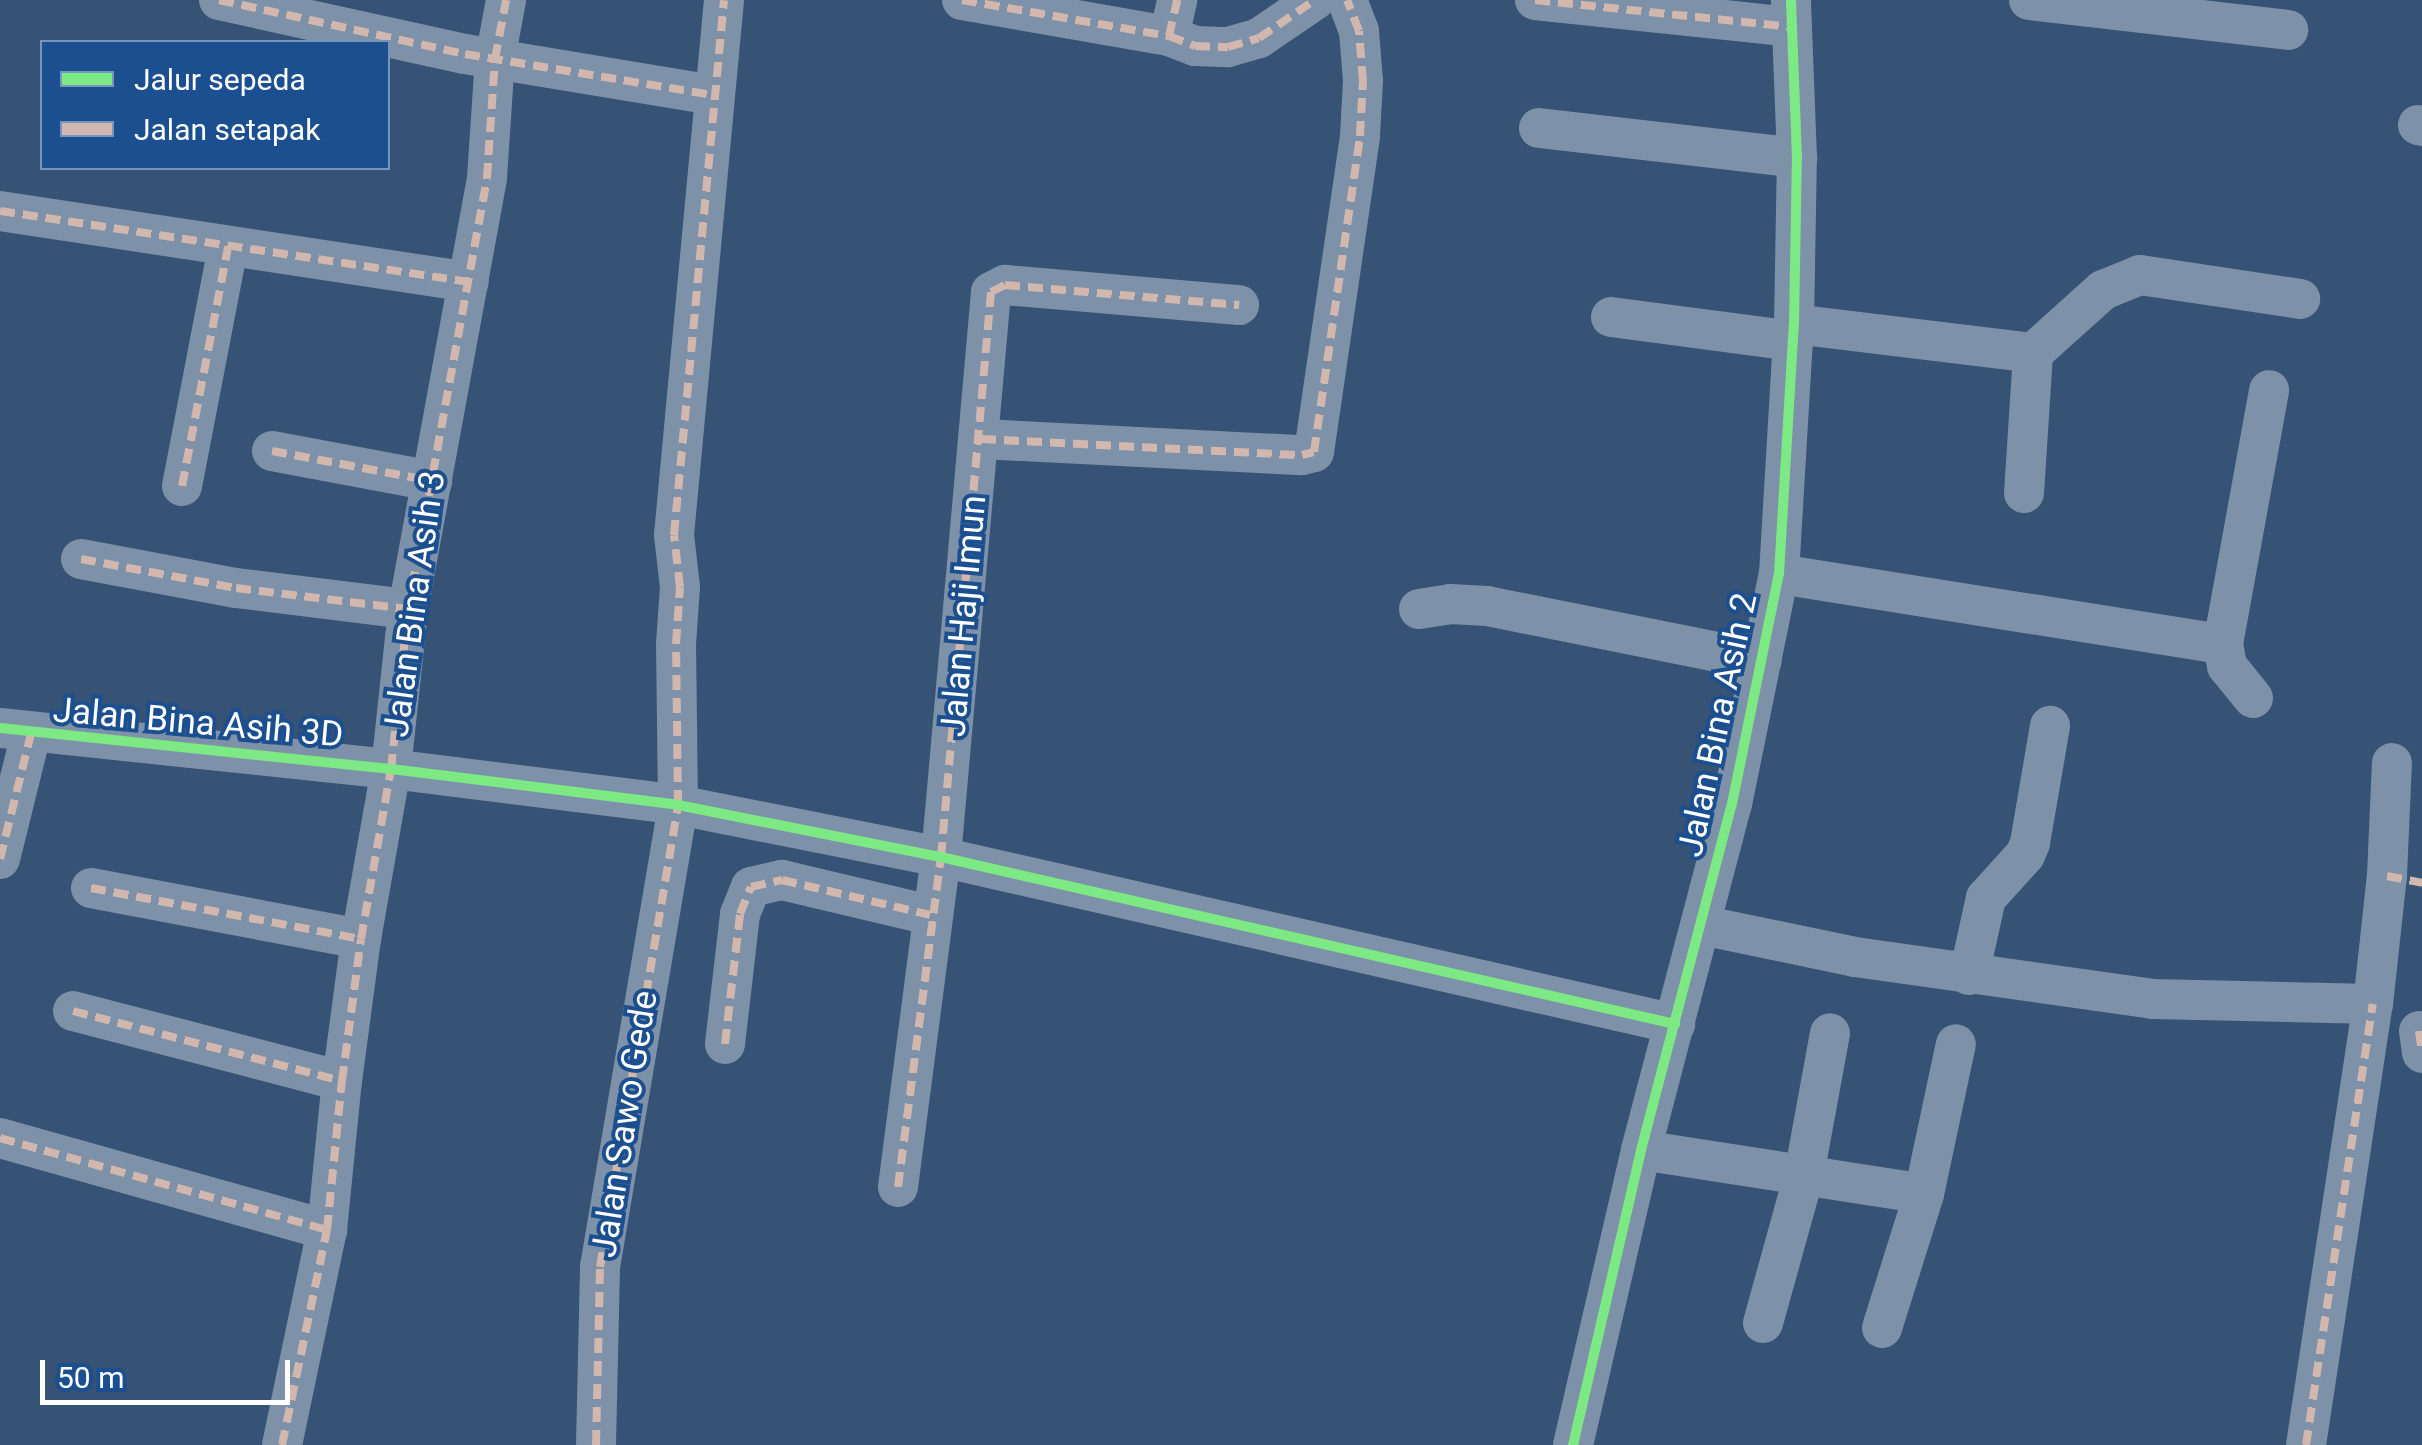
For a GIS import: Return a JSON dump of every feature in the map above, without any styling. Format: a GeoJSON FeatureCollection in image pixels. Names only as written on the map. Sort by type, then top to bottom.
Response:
{"type":"FeatureCollection","features":[{"type":"Feature","properties":{"kind":"street"},"geometry":{"type":"LineString","coordinates":[[218,0],[495,59],[712,95]]}},
{"type":"Feature","properties":{"kind":"street","name":"Jalan Bina Asih 3"},"geometry":{"type":"LineString","coordinates":[[282,1445],[328,1230],[360,939],[391,769],[408,608],[487,178],[495,59],[506,0]]}},
{"type":"Feature","properties":{"kind":"street","name":"Jalan Sawo Gede"},"geometry":{"type":"LineString","coordinates":[[596,1445],[600,1266],[678,805],[676,644],[680,587],[674,535],[706,220],[712,95],[724,0]]}},
{"type":"Feature","properties":{"kind":"street"},"geometry":{"type":"LineString","coordinates":[[962,0],[1173,18],[1195,46],[1228,46],[1259,38],[1315,0]]}},
{"type":"Feature","properties":{"kind":"street"},"geometry":{"type":"LineString","coordinates":[[980,438],[1302,455],[1314,452],[1360,136],[1363,82],[1359,31],[1347,0]]}},
{"type":"Feature","properties":{"kind":"street"},"geometry":{"type":"LineString","coordinates":[[1534,0],[1790,14]]}},
{"type":"Feature","properties":{"kind":"street"},"geometry":{"type":"LineString","coordinates":[[2030,0],[2288,30]]}},
{"type":"Feature","properties":{"kind":"street","name":"Jalan Bina Asih 2"},"geometry":{"type":"LineString","coordinates":[[1573,1445],[1641,1150],[1700,925],[1780,574],[1793,333],[1797,158],[1790,14]]}},
{"type":"Feature","properties":{"kind":"street"},"geometry":{"type":"LineString","coordinates":[[1539,128],[1797,158]]}},
{"type":"Feature","properties":{"kind":"street"},"geometry":{"type":"LineString","coordinates":[[0,211],[469,282]]}},
{"type":"Feature","properties":{"kind":"street"},"geometry":{"type":"LineString","coordinates":[[182,486],[228,246]]}},
{"type":"Feature","properties":{"kind":"street"},"geometry":{"type":"LineString","coordinates":[[2024,493],[2033,354],[2103,290],[2140,275],[2300,300]]}},
{"type":"Feature","properties":{"kind":"street","name":"Jalan Haji Imun"},"geometry":{"type":"LineString","coordinates":[[898,1186],[930,914],[941,857],[992,292],[1005,285],[1239,306]]}},
{"type":"Feature","properties":{"kind":"street"},"geometry":{"type":"LineString","coordinates":[[1611,318],[2033,354]]}},
{"type":"Feature","properties":{"kind":"street"},"geometry":{"type":"LineString","coordinates":[[2253,698],[2227,666],[2224,644],[2269,390]]}},
{"type":"Feature","properties":{"kind":"street"},"geometry":{"type":"LineString","coordinates":[[272,451],[432,481]]}},
{"type":"Feature","properties":{"kind":"street"},"geometry":{"type":"LineString","coordinates":[[80,559],[236,588],[408,608]]}},
{"type":"Feature","properties":{"kind":"street"},"geometry":{"type":"LineString","coordinates":[[1780,574],[2224,644]]}},
{"type":"Feature","properties":{"kind":"street"},"geometry":{"type":"LineString","coordinates":[[1419,609],[1450,604],[1502,608],[1762,661]]}},
{"type":"Feature","properties":{"kind":"street"},"geometry":{"type":"LineString","coordinates":[[1969,975],[1986,898],[2025,855],[2030,842],[2050,726]]}},
{"type":"Feature","properties":{"kind":"street"},"geometry":{"type":"LineString","coordinates":[[0,859],[15,731]]}},
{"type":"Feature","properties":{"kind":"street","name":"Jalan Bina Asih 3D"},"geometry":{"type":"LineString","coordinates":[[15,731],[391,769],[678,805],[941,857],[1675,1024]]}},
{"type":"Feature","properties":{"kind":"street"},"geometry":{"type":"LineString","coordinates":[[2306,1445],[2373,1004],[2405,879],[2392,763]]}},
{"type":"Feature","properties":{"kind":"street"},"geometry":{"type":"LineString","coordinates":[[726,1044],[740,914],[751,887],[782,880],[930,914]]}},
{"type":"Feature","properties":{"kind":"street"},"geometry":{"type":"LineString","coordinates":[[92,888],[360,939]]}},
{"type":"Feature","properties":{"kind":"street"},"geometry":{"type":"LineString","coordinates":[[1700,925],[1969,975],[2152,999],[2373,1004]]}},
{"type":"Feature","properties":{"kind":"street"},"geometry":{"type":"LineString","coordinates":[[74,1011],[342,1081]]}},
{"type":"Feature","properties":{"kind":"street"},"geometry":{"type":"LineString","coordinates":[[1763,1323],[1804,1175],[1830,1033]]}},
{"type":"Feature","properties":{"kind":"street"},"geometry":{"type":"LineString","coordinates":[[1882,1328],[1924,1194],[1956,1044]]}},
{"type":"Feature","properties":{"kind":"street"},"geometry":{"type":"LineString","coordinates":[[0,1138],[328,1230]]}},
{"type":"Feature","properties":{"kind":"street"},"geometry":{"type":"LineString","coordinates":[[1641,1150],[1924,1194]]}},
{"type":"Feature","properties":{"kind":"marked path"},"geometry":{"type":"LineString","coordinates":[[219,0],[465,54],[712,95]]}},
{"type":"Feature","properties":{"kind":"marked path"},"geometry":{"type":"LineString","coordinates":[[282,1445],[327,1230],[342,1081],[361,939],[391,769],[408,609],[487,178],[495,59],[506,0]]}},
{"type":"Feature","properties":{"kind":"marked path"},"geometry":{"type":"LineString","coordinates":[[596,1445],[600,1267],[678,805],[676,644],[680,587],[674,535],[724,0]]}},
{"type":"Feature","properties":{"kind":"marked path"},"geometry":{"type":"LineString","coordinates":[[962,0],[1169,36],[1195,46],[1228,47],[1259,38],[1315,0]]}},
{"type":"Feature","properties":{"kind":"marked path"},"geometry":{"type":"LineString","coordinates":[[1169,36],[1177,0]]}},
{"type":"Feature","properties":{"kind":"marked path"},"geometry":{"type":"LineString","coordinates":[[981,439],[1302,455],[1314,452],[1360,136],[1363,81],[1359,31],[1347,0]]}},
{"type":"Feature","properties":{"kind":"marked path"},"geometry":{"type":"LineString","coordinates":[[1535,0],[1790,27]]}},
{"type":"Feature","properties":{"kind":"marked path"},"geometry":{"type":"LineString","coordinates":[[0,211],[469,282]]}},
{"type":"Feature","properties":{"kind":"marked path"},"geometry":{"type":"LineString","coordinates":[[182,486],[228,246]]}},
{"type":"Feature","properties":{"kind":"marked path"},"geometry":{"type":"LineString","coordinates":[[898,1187],[941,857],[991,292],[1005,285],[1239,305]]}},
{"type":"Feature","properties":{"kind":"marked path"},"geometry":{"type":"LineString","coordinates":[[272,451],[432,481]]}},
{"type":"Feature","properties":{"kind":"marked path"},"geometry":{"type":"LineString","coordinates":[[81,559],[236,588],[408,609]]}},
{"type":"Feature","properties":{"kind":"marked path"},"geometry":{"type":"LineString","coordinates":[[0,859],[31,734]]}},
{"type":"Feature","properties":{"kind":"marked path"},"geometry":{"type":"LineString","coordinates":[[2387,876],[2422,883]]}},
{"type":"Feature","properties":{"kind":"marked path"},"geometry":{"type":"LineString","coordinates":[[725,1044],[740,914],[751,887],[782,880],[930,915]]}},
{"type":"Feature","properties":{"kind":"marked path"},"geometry":{"type":"LineString","coordinates":[[91,888],[361,939]]}},
{"type":"Feature","properties":{"kind":"marked path"},"geometry":{"type":"LineString","coordinates":[[2306,1445],[2373,1004]]}},
{"type":"Feature","properties":{"kind":"marked path"},"geometry":{"type":"LineString","coordinates":[[73,1011],[342,1081]]}},
{"type":"Feature","properties":{"kind":"marked path"},"geometry":{"type":"LineString","coordinates":[[2419,1031],[2422,1053]]}},
{"type":"Feature","properties":{"kind":"marked path"},"geometry":{"type":"LineString","coordinates":[[0,1138],[327,1230]]}},
{"type":"Feature","properties":{"kind":"cycle path"},"geometry":{"type":"LineString","coordinates":[[1573,1445],[1641,1150],[1732,804],[1779,574],[1794,324],[1797,158],[1791,0]]}},
{"type":"Feature","properties":{"kind":"cycle path"},"geometry":{"type":"LineString","coordinates":[[0,728],[391,769],[678,805],[941,857],[1675,1024]]}}]}
